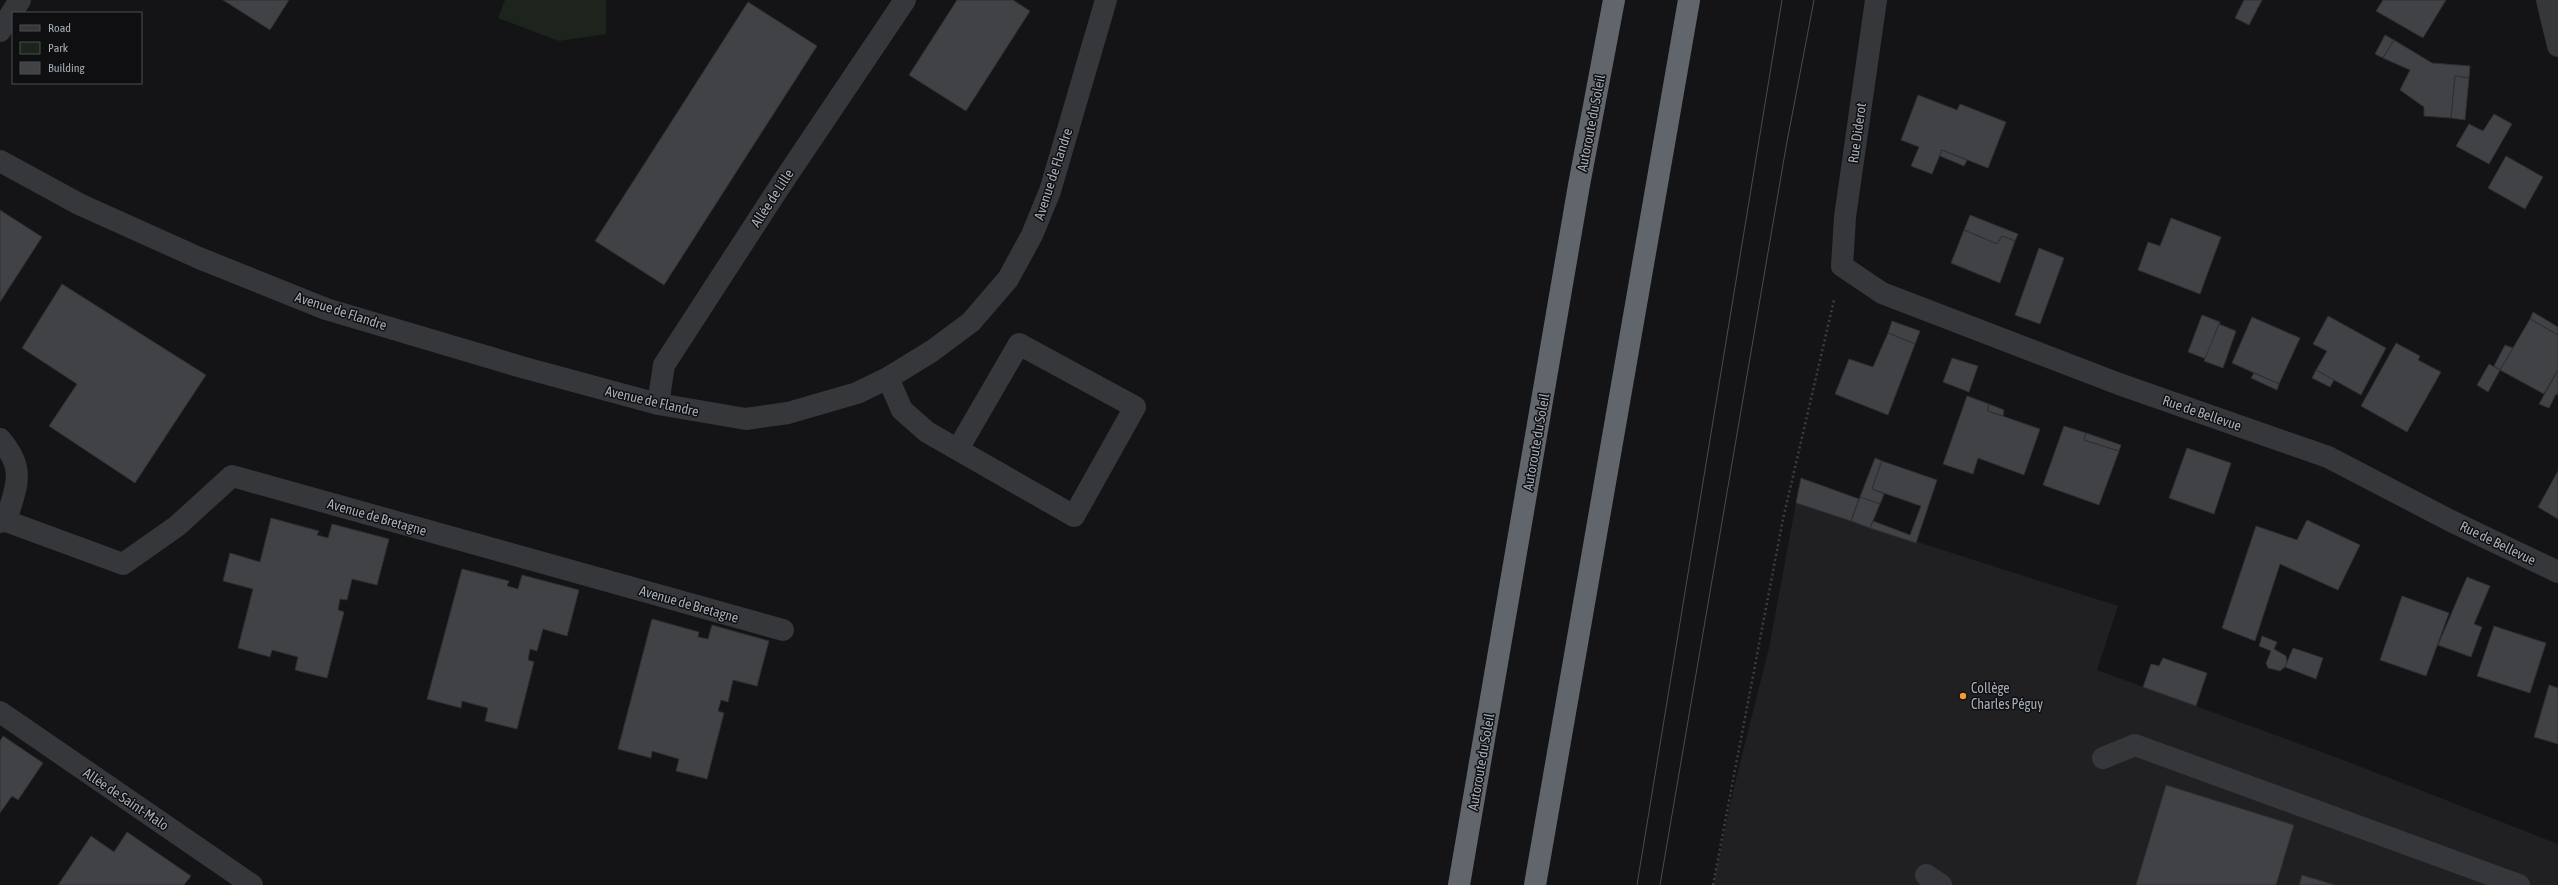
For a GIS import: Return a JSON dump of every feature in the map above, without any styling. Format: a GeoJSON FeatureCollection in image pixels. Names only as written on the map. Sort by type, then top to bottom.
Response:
{"type":"FeatureCollection","features":[{"type":"Feature","properties":{"kind":"highway","name":"Autoroute du Soleil"},"geometry":{"type":"LineString","coordinates":[[1459,885],[1579,185],[1614,0]]}},
{"type":"Feature","properties":{"kind":"highway"},"geometry":{"type":"LineString","coordinates":[[1535,885],[1689,0]]}},
{"type":"Feature","properties":{"kind":"street"},"geometry":{"type":"LineString","coordinates":[[12,12],[20,0]]}},
{"type":"Feature","properties":{"kind":"street","name":"Allée de Lille"},"geometry":{"type":"LineString","coordinates":[[658,404],[664,365],[778,189],[906,0]]}},
{"type":"Feature","properties":{"kind":"street","name":"Avenue de Flandre"},"geometry":{"type":"LineString","coordinates":[[0,161],[100,214],[199,258],[326,309],[525,368],[658,404],[746,419],[788,413],[857,393],[888,378],[932,351],[971,322],[1008,279],[1032,235],[1050,191],[1106,0]]}},
{"type":"Feature","properties":{"kind":"street","name":"Rue Diderot"},"geometry":{"type":"LineString","coordinates":[[1842,266],[1845,216],[1876,0]]}},
{"type":"Feature","properties":{"kind":"street"},"geometry":{"type":"LineString","coordinates":[[2546,0],[2558,46]]}},
{"type":"Feature","properties":{"kind":"street"},"geometry":{"type":"LineString","coordinates":[[0,31],[12,12]]}},
{"type":"Feature","properties":{"kind":"street","name":"Rue de Bellevue"},"geometry":{"type":"LineString","coordinates":[[1842,266],[1882,293],[2119,384],[2328,457],[2451,521],[2558,572]]}},
{"type":"Feature","properties":{"kind":"street"},"geometry":{"type":"LineString","coordinates":[[888,378],[902,410],[927,432],[958,450],[1074,516],[1135,407],[1019,344],[958,450]]}},
{"type":"Feature","properties":{"kind":"street"},"geometry":{"type":"LineString","coordinates":[[0,439],[9,449],[19,476],[3,521]]}},
{"type":"Feature","properties":{"kind":"street","name":"Avenue de Bretagne"},"geometry":{"type":"LineString","coordinates":[[3,521],[123,564],[177,526],[232,476],[783,630]]}},
{"type":"Feature","properties":{"kind":"street","name":"Allée de Saint-Malo"},"geometry":{"type":"LineString","coordinates":[[0,712],[252,885]]}},
{"type":"Feature","properties":{"kind":"street"},"geometry":{"type":"LineString","coordinates":[[2103,758],[2135,745],[2519,885]]}},
{"type":"Feature","properties":{"kind":"path"},"geometry":{"type":"LineString","coordinates":[[1713,885],[1783,519],[1842,266]]}},
{"type":"Feature","properties":{"kind":"shaded area","name":"Collège Charles Péguy"},"geometry":{"type":"Polygon","coordinates":[[[1796,503],[2118,606],[2097,670],[2346,761],[2558,844],[2558,885],[1713,885],[1736,779],[1769,648],[1796,503]]]}},
{"type":"Feature","properties":{"kind":"green space"},"geometry":{"type":"Polygon","coordinates":[[[505,0],[606,0],[606,34],[559,41],[498,18],[505,0]]]}},
{"type":"Feature","properties":{"kind":"building"},"geometry":{"type":"Polygon","coordinates":[[[223,0],[289,0],[270,30],[223,0]]]}},
{"type":"Feature","properties":{"kind":"building"},"geometry":{"type":"Polygon","coordinates":[[[957,0],[1013,0],[1030,11],[966,111],[909,75],[957,0]]]}},
{"type":"Feature","properties":{"kind":"building"},"geometry":{"type":"Polygon","coordinates":[[[2244,0],[2262,0],[2249,25],[2235,18],[2244,0]]]}},
{"type":"Feature","properties":{"kind":"building"},"geometry":{"type":"Polygon","coordinates":[[[2383,0],[2446,0],[2423,38],[2376,11],[2383,0]]]}},
{"type":"Feature","properties":{"kind":"building"},"geometry":{"type":"Polygon","coordinates":[[[748,2],[817,46],[664,285],[595,241],[748,2]]]}},
{"type":"Feature","properties":{"kind":"building"},"geometry":{"type":"Polygon","coordinates":[[[2385,35],[2394,40],[2383,58],[2375,54],[2385,35]]]}},
{"type":"Feature","properties":{"kind":"building"},"geometry":{"type":"Polygon","coordinates":[[[2394,40],[2432,63],[2470,66],[2469,78],[2455,76],[2451,118],[2424,116],[2424,107],[2400,90],[2410,70],[2383,58],[2394,40]]]}},
{"type":"Feature","properties":{"kind":"building"},"geometry":{"type":"Polygon","coordinates":[[[2455,76],[2469,78],[2465,120],[2451,118],[2455,76]]]}},
{"type":"Feature","properties":{"kind":"building"},"geometry":{"type":"Polygon","coordinates":[[[1918,95],[1957,110],[1960,104],[2006,122],[1988,168],[1942,150],[1932,174],[1911,166],[1919,147],[1901,140],[1918,95]]]}},
{"type":"Feature","properties":{"kind":"building"},"geometry":{"type":"Polygon","coordinates":[[[2494,114],[2512,124],[2489,164],[2456,146],[2469,124],[2483,131],[2494,114]]]}},
{"type":"Feature","properties":{"kind":"building"},"geometry":{"type":"Polygon","coordinates":[[[1942,150],[1967,160],[1964,166],[1940,156],[1942,150]]]}},
{"type":"Feature","properties":{"kind":"building"},"geometry":{"type":"Polygon","coordinates":[[[2506,156],[2543,177],[2525,209],[2488,188],[2506,156]]]}},
{"type":"Feature","properties":{"kind":"building"},"geometry":{"type":"Polygon","coordinates":[[[0,210],[42,237],[0,302],[0,210]]]}},
{"type":"Feature","properties":{"kind":"building"},"geometry":{"type":"Polygon","coordinates":[[[1970,215],[2018,234],[2015,241],[2002,236],[1997,244],[1964,230],[1970,215]]]}},
{"type":"Feature","properties":{"kind":"building"},"geometry":{"type":"Polygon","coordinates":[[[2171,218],[2221,237],[2200,294],[2138,270],[2148,242],[2160,246],[2171,218]]]}},
{"type":"Feature","properties":{"kind":"building"},"geometry":{"type":"Polygon","coordinates":[[[1964,230],[1997,244],[2002,236],[2015,241],[2000,283],[1951,263],[1964,230]]]}},
{"type":"Feature","properties":{"kind":"building"},"geometry":{"type":"Polygon","coordinates":[[[2039,248],[2064,258],[2040,324],[2015,315],[2039,248]]]}},
{"type":"Feature","properties":{"kind":"building"},"geometry":{"type":"Polygon","coordinates":[[[62,284],[206,375],[135,483],[49,426],[77,384],[22,348],[62,284]]]}},
{"type":"Feature","properties":{"kind":"building"},"geometry":{"type":"Polygon","coordinates":[[[2533,312],[2558,327],[2558,335],[2530,319],[2533,312]]]}},
{"type":"Feature","properties":{"kind":"building"},"geometry":{"type":"Polygon","coordinates":[[[2202,315],[2220,322],[2206,359],[2188,352],[2202,315]]]}},
{"type":"Feature","properties":{"kind":"building"},"geometry":{"type":"Polygon","coordinates":[[[2328,316],[2386,348],[2361,395],[2316,370],[2327,351],[2313,344],[2328,316]]]}},
{"type":"Feature","properties":{"kind":"building"},"geometry":{"type":"Polygon","coordinates":[[[2252,317],[2300,338],[2279,384],[2232,363],[2252,317]]]}},
{"type":"Feature","properties":{"kind":"building"},"geometry":{"type":"Polygon","coordinates":[[[2530,319],[2558,335],[2558,370],[2544,394],[2500,370],[2530,319]]]}},
{"type":"Feature","properties":{"kind":"building"},"geometry":{"type":"Polygon","coordinates":[[[1892,321],[1920,331],[1915,344],[1888,333],[1892,321]]]}},
{"type":"Feature","properties":{"kind":"building"},"geometry":{"type":"Polygon","coordinates":[[[2219,324],[2236,331],[2223,368],[2204,361],[2219,324]]]}},
{"type":"Feature","properties":{"kind":"building"},"geometry":{"type":"Polygon","coordinates":[[[1888,333],[1915,344],[1888,415],[1835,394],[1849,359],[1873,367],[1888,333]]]}},
{"type":"Feature","properties":{"kind":"building"},"geometry":{"type":"Polygon","coordinates":[[[2396,343],[2420,356],[2418,360],[2441,372],[2407,432],[2361,406],[2396,343]]]}},
{"type":"Feature","properties":{"kind":"building"},"geometry":{"type":"Polygon","coordinates":[[[2505,345],[2513,348],[2500,370],[2494,366],[2505,345]]]}},
{"type":"Feature","properties":{"kind":"building"},"geometry":{"type":"Polygon","coordinates":[[[1952,358],[1978,366],[1969,392],[1943,382],[1952,358]]]}},
{"type":"Feature","properties":{"kind":"building"},"geometry":{"type":"Polygon","coordinates":[[[2489,364],[2500,370],[2488,392],[2477,385],[2489,364]]]}},
{"type":"Feature","properties":{"kind":"building"},"geometry":{"type":"Polygon","coordinates":[[[2316,370],[2334,380],[2330,387],[2312,378],[2316,370]]]}},
{"type":"Feature","properties":{"kind":"building"},"geometry":{"type":"Polygon","coordinates":[[[2558,370],[2558,395],[2556,394],[2549,408],[2539,404],[2558,370]]]}},
{"type":"Feature","properties":{"kind":"building"},"geometry":{"type":"Polygon","coordinates":[[[2254,373],[2279,384],[2277,390],[2251,378],[2254,373]]]}},
{"type":"Feature","properties":{"kind":"building"},"geometry":{"type":"Polygon","coordinates":[[[1967,396],[1989,404],[1988,411],[2040,429],[2024,475],[1978,458],[1973,474],[1943,464],[1967,396]]]}},
{"type":"Feature","properties":{"kind":"building"},"geometry":{"type":"Polygon","coordinates":[[[1989,404],[2004,410],[2003,416],[1988,411],[1989,404]]]}},
{"type":"Feature","properties":{"kind":"building"},"geometry":{"type":"Polygon","coordinates":[[[2064,426],[2086,433],[2084,440],[2119,451],[2099,505],[2043,485],[2064,426]]]}},
{"type":"Feature","properties":{"kind":"building"},"geometry":{"type":"Polygon","coordinates":[[[2086,433],[2121,445],[2119,451],[2084,440],[2086,433]]]}},
{"type":"Feature","properties":{"kind":"building"},"geometry":{"type":"Polygon","coordinates":[[[2187,448],[2231,463],[2214,514],[2169,498],[2187,448]]]}},
{"type":"Feature","properties":{"kind":"building"},"geometry":{"type":"Polygon","coordinates":[[[1875,458],[1882,461],[1872,489],[1884,494],[1880,504],[1860,497],[1875,458]]]}},
{"type":"Feature","properties":{"kind":"building"},"geometry":{"type":"Polygon","coordinates":[[[1882,461],[1937,480],[1916,543],[1870,528],[1873,521],[1910,535],[1921,506],[1872,489],[1882,461]]]}},
{"type":"Feature","properties":{"kind":"building"},"geometry":{"type":"Polygon","coordinates":[[[2558,471],[2558,519],[2538,507],[2558,471]]]}},
{"type":"Feature","properties":{"kind":"building"},"geometry":{"type":"Polygon","coordinates":[[[1801,478],[1859,499],[1851,521],[1796,503],[1801,478]]]}},
{"type":"Feature","properties":{"kind":"building"},"geometry":{"type":"Polygon","coordinates":[[[1860,497],[1880,504],[1870,528],[1851,521],[1860,497]]]}},
{"type":"Feature","properties":{"kind":"building"},"geometry":{"type":"Polygon","coordinates":[[[271,518],[319,531],[317,535],[328,538],[332,524],[389,539],[377,585],[352,579],[347,600],[340,599],[338,610],[344,612],[327,678],[295,670],[298,657],[272,650],[270,657],[238,648],[253,589],[223,581],[230,553],[260,562],[271,518]]]}},
{"type":"Feature","properties":{"kind":"building"},"geometry":{"type":"Polygon","coordinates":[[[2307,520],[2360,545],[2338,590],[2280,564],[2255,641],[2222,628],[2256,526],[2297,540],[2307,520]]]}},
{"type":"Feature","properties":{"kind":"building"},"geometry":{"type":"Polygon","coordinates":[[[462,569],[509,581],[507,586],[518,589],[522,575],[579,590],[567,636],[543,629],[537,651],[530,649],[528,660],[534,662],[517,729],[485,721],[488,708],[462,701],[461,708],[427,699],[462,569]]]}},
{"type":"Feature","properties":{"kind":"building"},"geometry":{"type":"Polygon","coordinates":[[[2467,577],[2490,586],[2474,624],[2482,627],[2471,657],[2438,645],[2467,577]]]}},
{"type":"Feature","properties":{"kind":"building"},"geometry":{"type":"Polygon","coordinates":[[[2402,596],[2449,613],[2426,676],[2380,660],[2402,596]]]}},
{"type":"Feature","properties":{"kind":"building"},"geometry":{"type":"Polygon","coordinates":[[[652,619],[699,632],[698,637],[708,639],[712,625],[769,641],[757,686],[733,680],[728,702],[721,700],[718,711],[724,713],[707,779],[676,771],[679,759],[652,751],[651,758],[618,749],[652,619]]]}},
{"type":"Feature","properties":{"kind":"building"},"geometry":{"type":"Polygon","coordinates":[[[2494,626],[2546,643],[2530,693],[2477,676],[2494,626]]]}},
{"type":"Feature","properties":{"kind":"building"},"geometry":{"type":"Polygon","coordinates":[[[2262,636],[2277,642],[2274,649],[2286,656],[2287,665],[2280,671],[2268,668],[2266,663],[2271,651],[2259,646],[2262,636]]]}},
{"type":"Feature","properties":{"kind":"building"},"geometry":{"type":"Polygon","coordinates":[[[2293,648],[2323,658],[2316,679],[2285,667],[2293,648]]]}},
{"type":"Feature","properties":{"kind":"building"},"geometry":{"type":"Polygon","coordinates":[[[2163,658],[2207,673],[2196,706],[2143,687],[2151,664],[2159,666],[2163,658]]]}},
{"type":"Feature","properties":{"kind":"building"},"geometry":{"type":"Polygon","coordinates":[[[2549,685],[2558,688],[2558,744],[2534,737],[2549,685]]]}},
{"type":"Feature","properties":{"kind":"building"},"geometry":{"type":"Polygon","coordinates":[[[3,736],[43,763],[18,800],[12,796],[0,813],[0,741],[3,736]]]}},
{"type":"Feature","properties":{"kind":"building"},"geometry":{"type":"Polygon","coordinates":[[[2166,785],[2294,825],[2276,885],[2136,885],[2166,785]]]}},
{"type":"Feature","properties":{"kind":"building"},"geometry":{"type":"Polygon","coordinates":[[[127,832],[191,876],[184,885],[58,885],[91,836],[114,852],[127,832]]]}},
{"type":"Feature","properties":{"kind":"building"},"geometry":{"type":"Polygon","coordinates":[[[2302,875],[2335,885],[2299,885],[2302,875]]]}},
{"type":"Feature","properties":{"kind":"tram line"},"geometry":{"type":"LineString","coordinates":[[1637,885],[1782,0]]}},
{"type":"Feature","properties":{"kind":"tram line"},"geometry":{"type":"LineString","coordinates":[[1660,885],[1786,147],[1814,0]]}},
{"type":"Feature","properties":{"kind":"place","name":"Collège Charles Péguy"},"geometry":{"type":"Point","coordinates":[1963,696]}}]}
